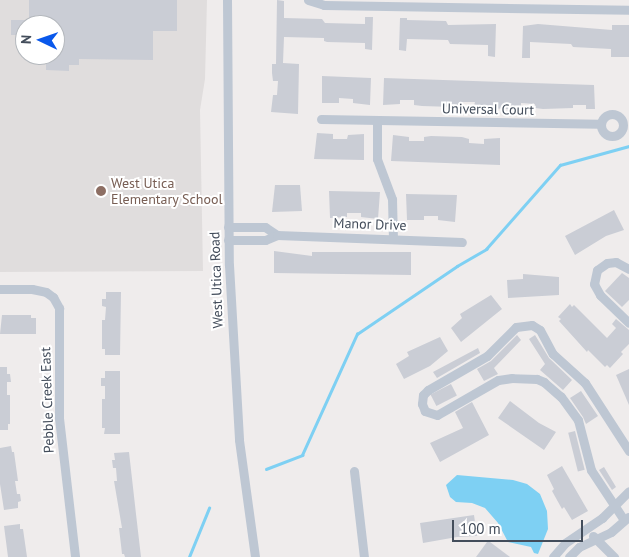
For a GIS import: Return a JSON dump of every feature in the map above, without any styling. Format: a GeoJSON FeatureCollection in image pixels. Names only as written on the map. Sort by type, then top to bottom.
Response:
{"type":"FeatureCollection","features":[{"type":"Feature","properties":{"kind":"street","name":"West Utica Road"},"geometry":{"type":"LineString","coordinates":[[227,0],[228,240],[240,440],[255,557]]}},
{"type":"Feature","properties":{"kind":"street"},"geometry":{"type":"LineString","coordinates":[[308,0],[324,5],[629,10]]}},
{"type":"Feature","properties":{"kind":"street","name":"Universal Court"},"geometry":{"type":"LineString","coordinates":[[321,119],[599,124]]}},
{"type":"Feature","properties":{"kind":"street"},"geometry":{"type":"LineString","coordinates":[[377,121],[377,159],[392,199],[393,239]]}},
{"type":"Feature","properties":{"kind":"street","name":"Manor Drive"},"geometry":{"type":"LineString","coordinates":[[228,227],[265,227],[277,235]]}},
{"type":"Feature","properties":{"kind":"street","name":"Manor Drive"},"geometry":{"type":"LineString","coordinates":[[228,240],[265,240],[277,235],[462,242]]}},
{"type":"Feature","properties":{"kind":"street"},"geometry":{"type":"LineString","coordinates":[[629,269],[621,263],[612,262],[600,266],[594,276],[596,290],[629,323]]}},
{"type":"Feature","properties":{"kind":"street","name":"Pebble Creek East"},"geometry":{"type":"LineString","coordinates":[[0,288],[32,289],[46,292],[53,297],[58,308],[61,440],[75,557]]}},
{"type":"Feature","properties":{"kind":"street"},"geometry":{"type":"LineString","coordinates":[[569,557],[579,547],[611,532],[627,518],[614,507],[591,470],[578,420],[561,397],[540,380],[512,378],[498,380],[437,415],[425,411],[422,404],[423,395],[428,390],[486,356],[516,327],[532,325],[540,330],[553,354],[585,383],[629,451]]}},
{"type":"Feature","properties":{"kind":"street"},"geometry":{"type":"LineString","coordinates":[[354,471],[364,557]]}},
{"type":"Feature","properties":{"kind":"street"},"geometry":{"type":"LineString","coordinates":[[553,557],[565,543],[589,529],[629,491]]}},
{"type":"Feature","properties":{"kind":"street"},"geometry":{"type":"LineString","coordinates":[[589,529],[595,539],[614,557]]}},
{"type":"Feature","properties":{"kind":"shaded area","name":"West Utica Elementary School"},"geometry":{"type":"Polygon","coordinates":[[[0,0],[207,0],[205,79],[200,110],[203,271],[0,272],[0,0]]]}},
{"type":"Feature","properties":{"kind":"water"},"geometry":{"type":"Polygon","coordinates":[[[457,475],[513,480],[527,484],[540,494],[547,511],[548,529],[538,554],[534,553],[531,547],[508,542],[498,523],[485,508],[472,503],[456,502],[450,497],[446,485],[457,475]]]}},
{"type":"Feature","properties":{"kind":"building"},"geometry":{"type":"Polygon","coordinates":[[[29,0],[177,0],[177,31],[153,31],[153,60],[79,59],[79,65],[69,65],[69,71],[46,70],[46,65],[65,65],[65,15],[29,15],[29,0]]]}},
{"type":"Feature","properties":{"kind":"building"},"geometry":{"type":"Polygon","coordinates":[[[277,0],[284,1],[284,18],[322,19],[325,23],[365,24],[365,17],[373,17],[372,50],[365,49],[365,43],[327,42],[324,41],[324,38],[284,37],[283,63],[299,64],[298,114],[271,112],[273,95],[277,95],[278,81],[273,81],[272,73],[272,64],[276,64],[277,0]]]}},
{"type":"Feature","properties":{"kind":"building"},"geometry":{"type":"Polygon","coordinates":[[[400,18],[407,18],[407,20],[446,21],[448,25],[496,24],[495,57],[488,56],[488,45],[450,44],[448,40],[407,39],[406,51],[399,50],[400,18]]]}},
{"type":"Feature","properties":{"kind":"building"},"geometry":{"type":"Polygon","coordinates":[[[11,20],[15,20],[15,35],[11,35],[11,20]]]}},
{"type":"Feature","properties":{"kind":"building"},"geometry":{"type":"Polygon","coordinates":[[[538,24],[612,30],[612,25],[629,25],[629,57],[611,57],[611,49],[573,47],[571,44],[530,42],[530,58],[522,58],[523,26],[538,24]]]}},
{"type":"Feature","properties":{"kind":"building"},"geometry":{"type":"Polygon","coordinates":[[[322,76],[371,78],[370,105],[353,103],[353,99],[339,98],[339,103],[322,103],[322,76]]]}},
{"type":"Feature","properties":{"kind":"building"},"geometry":{"type":"Polygon","coordinates":[[[384,78],[594,85],[595,109],[586,109],[586,105],[573,105],[573,108],[543,109],[535,108],[535,104],[521,103],[521,108],[482,108],[474,106],[475,102],[461,102],[460,106],[453,107],[422,106],[414,105],[414,100],[400,100],[400,104],[383,105],[384,78]]]}},
{"type":"Feature","properties":{"kind":"building"},"geometry":{"type":"Polygon","coordinates":[[[317,133],[333,134],[333,139],[347,139],[348,135],[364,134],[364,160],[314,159],[317,133]]]}},
{"type":"Feature","properties":{"kind":"building"},"geometry":{"type":"Polygon","coordinates":[[[393,135],[409,137],[409,141],[424,141],[424,137],[431,136],[462,137],[469,139],[469,143],[484,144],[484,139],[500,138],[500,165],[391,161],[393,135]]]}},
{"type":"Feature","properties":{"kind":"building"},"geometry":{"type":"Polygon","coordinates":[[[275,185],[300,185],[302,211],[272,212],[275,185]]]}},
{"type":"Feature","properties":{"kind":"building"},"geometry":{"type":"Polygon","coordinates":[[[329,191],[380,192],[378,219],[361,217],[361,213],[347,213],[347,217],[330,218],[329,191]]]}},
{"type":"Feature","properties":{"kind":"building"},"geometry":{"type":"Polygon","coordinates":[[[406,194],[457,195],[455,222],[438,220],[438,216],[424,216],[424,220],[407,220],[406,194]]]}},
{"type":"Feature","properties":{"kind":"building"},"geometry":{"type":"Polygon","coordinates":[[[614,210],[624,230],[606,236],[575,255],[565,236],[614,210]]]}},
{"type":"Feature","properties":{"kind":"building"},"geometry":{"type":"Polygon","coordinates":[[[274,251],[312,256],[312,252],[411,252],[411,275],[274,273],[274,251]]]}},
{"type":"Feature","properties":{"kind":"building"},"geometry":{"type":"Polygon","coordinates":[[[622,273],[629,278],[629,300],[622,307],[605,291],[622,273]]]}},
{"type":"Feature","properties":{"kind":"building"},"geometry":{"type":"Polygon","coordinates":[[[523,274],[559,277],[559,295],[508,298],[507,280],[523,279],[523,274]]]}},
{"type":"Feature","properties":{"kind":"building"},"geometry":{"type":"Polygon","coordinates":[[[106,292],[121,292],[120,355],[105,355],[105,349],[102,349],[102,320],[105,320],[106,307],[102,306],[102,299],[106,299],[106,292]]]}},
{"type":"Feature","properties":{"kind":"building"},"geometry":{"type":"Polygon","coordinates":[[[491,295],[502,309],[461,342],[451,328],[462,318],[460,314],[491,295]]]}},
{"type":"Feature","properties":{"kind":"building"},"geometry":{"type":"Polygon","coordinates":[[[570,304],[572,307],[574,305],[607,338],[616,328],[612,324],[616,319],[629,330],[629,344],[621,352],[623,354],[610,368],[607,365],[605,367],[588,350],[587,352],[559,321],[561,319],[558,317],[570,304]]]}},
{"type":"Feature","properties":{"kind":"building"},"geometry":{"type":"Polygon","coordinates":[[[2,315],[31,315],[31,318],[36,318],[36,334],[0,334],[2,315]]]}},
{"type":"Feature","properties":{"kind":"building"},"geometry":{"type":"Polygon","coordinates":[[[517,335],[521,340],[494,368],[498,374],[484,381],[477,369],[491,361],[517,335]]]}},
{"type":"Feature","properties":{"kind":"building"},"geometry":{"type":"Polygon","coordinates":[[[535,335],[549,358],[572,380],[563,390],[540,370],[545,364],[529,339],[535,335]]]}},
{"type":"Feature","properties":{"kind":"building"},"geometry":{"type":"Polygon","coordinates":[[[440,337],[448,351],[430,366],[404,379],[396,364],[409,356],[407,352],[440,337]]]}},
{"type":"Feature","properties":{"kind":"building"},"geometry":{"type":"Polygon","coordinates":[[[478,348],[480,353],[437,378],[433,372],[478,348]]]}},
{"type":"Feature","properties":{"kind":"building"},"geometry":{"type":"Polygon","coordinates":[[[0,367],[7,367],[7,374],[10,374],[11,382],[7,382],[7,395],[10,395],[10,424],[8,424],[8,430],[0,430],[0,367]]]}},
{"type":"Feature","properties":{"kind":"building"},"geometry":{"type":"Polygon","coordinates":[[[629,369],[629,405],[616,375],[629,369]]]}},
{"type":"Feature","properties":{"kind":"building"},"geometry":{"type":"Polygon","coordinates":[[[105,371],[120,371],[120,434],[104,434],[105,428],[102,428],[102,399],[105,399],[105,386],[101,386],[101,378],[105,378],[105,371]]]}},
{"type":"Feature","properties":{"kind":"building"},"geometry":{"type":"Polygon","coordinates":[[[451,384],[457,396],[436,406],[431,394],[451,384]]]}},
{"type":"Feature","properties":{"kind":"building"},"geometry":{"type":"Polygon","coordinates":[[[581,391],[598,416],[586,424],[570,398],[581,391]]]}},
{"type":"Feature","properties":{"kind":"building"},"geometry":{"type":"Polygon","coordinates":[[[510,401],[539,423],[556,432],[544,450],[498,418],[510,401]]]}},
{"type":"Feature","properties":{"kind":"building"},"geometry":{"type":"Polygon","coordinates":[[[472,402],[489,435],[440,462],[430,443],[463,428],[455,412],[472,402]]]}},
{"type":"Feature","properties":{"kind":"building"},"geometry":{"type":"Polygon","coordinates":[[[575,431],[585,470],[578,472],[568,433],[575,431]]]}},
{"type":"Feature","properties":{"kind":"building"},"geometry":{"type":"Polygon","coordinates":[[[11,446],[12,452],[14,452],[18,481],[15,481],[17,494],[20,494],[21,501],[18,502],[18,508],[4,510],[0,484],[0,448],[11,446]]]}},
{"type":"Feature","properties":{"kind":"building"},"geometry":{"type":"Polygon","coordinates":[[[129,452],[141,557],[125,557],[122,554],[119,528],[122,528],[114,481],[117,481],[116,468],[113,468],[112,460],[115,460],[114,453],[129,452]]]}},
{"type":"Feature","properties":{"kind":"building"},"geometry":{"type":"Polygon","coordinates":[[[562,466],[588,511],[572,520],[564,507],[562,509],[552,491],[554,489],[547,475],[562,466]]]}},
{"type":"Feature","properties":{"kind":"building"},"geometry":{"type":"Polygon","coordinates":[[[604,467],[616,487],[612,490],[599,470],[604,467]]]}},
{"type":"Feature","properties":{"kind":"building"},"geometry":{"type":"Polygon","coordinates":[[[474,515],[477,536],[457,537],[423,543],[420,523],[474,515]]]}},
{"type":"Feature","properties":{"kind":"building"},"geometry":{"type":"Polygon","coordinates":[[[20,524],[20,529],[23,529],[27,557],[8,557],[4,526],[20,524]]]}},
{"type":"Feature","properties":{"kind":"building"},"geometry":{"type":"Polygon","coordinates":[[[487,542],[490,542],[510,557],[476,557],[487,542]]]}},
{"type":"Feature","properties":{"kind":"waterway"},"geometry":{"type":"LineString","coordinates":[[266,469],[302,455],[357,334],[457,266],[486,249],[560,165],[629,146]]}},
{"type":"Feature","properties":{"kind":"waterway"},"geometry":{"type":"LineString","coordinates":[[189,557],[209,508]]}},
{"type":"Feature","properties":{"kind":"place","name":"West Utica Elementary School"},"geometry":{"type":"Point","coordinates":[101,191]}}]}
